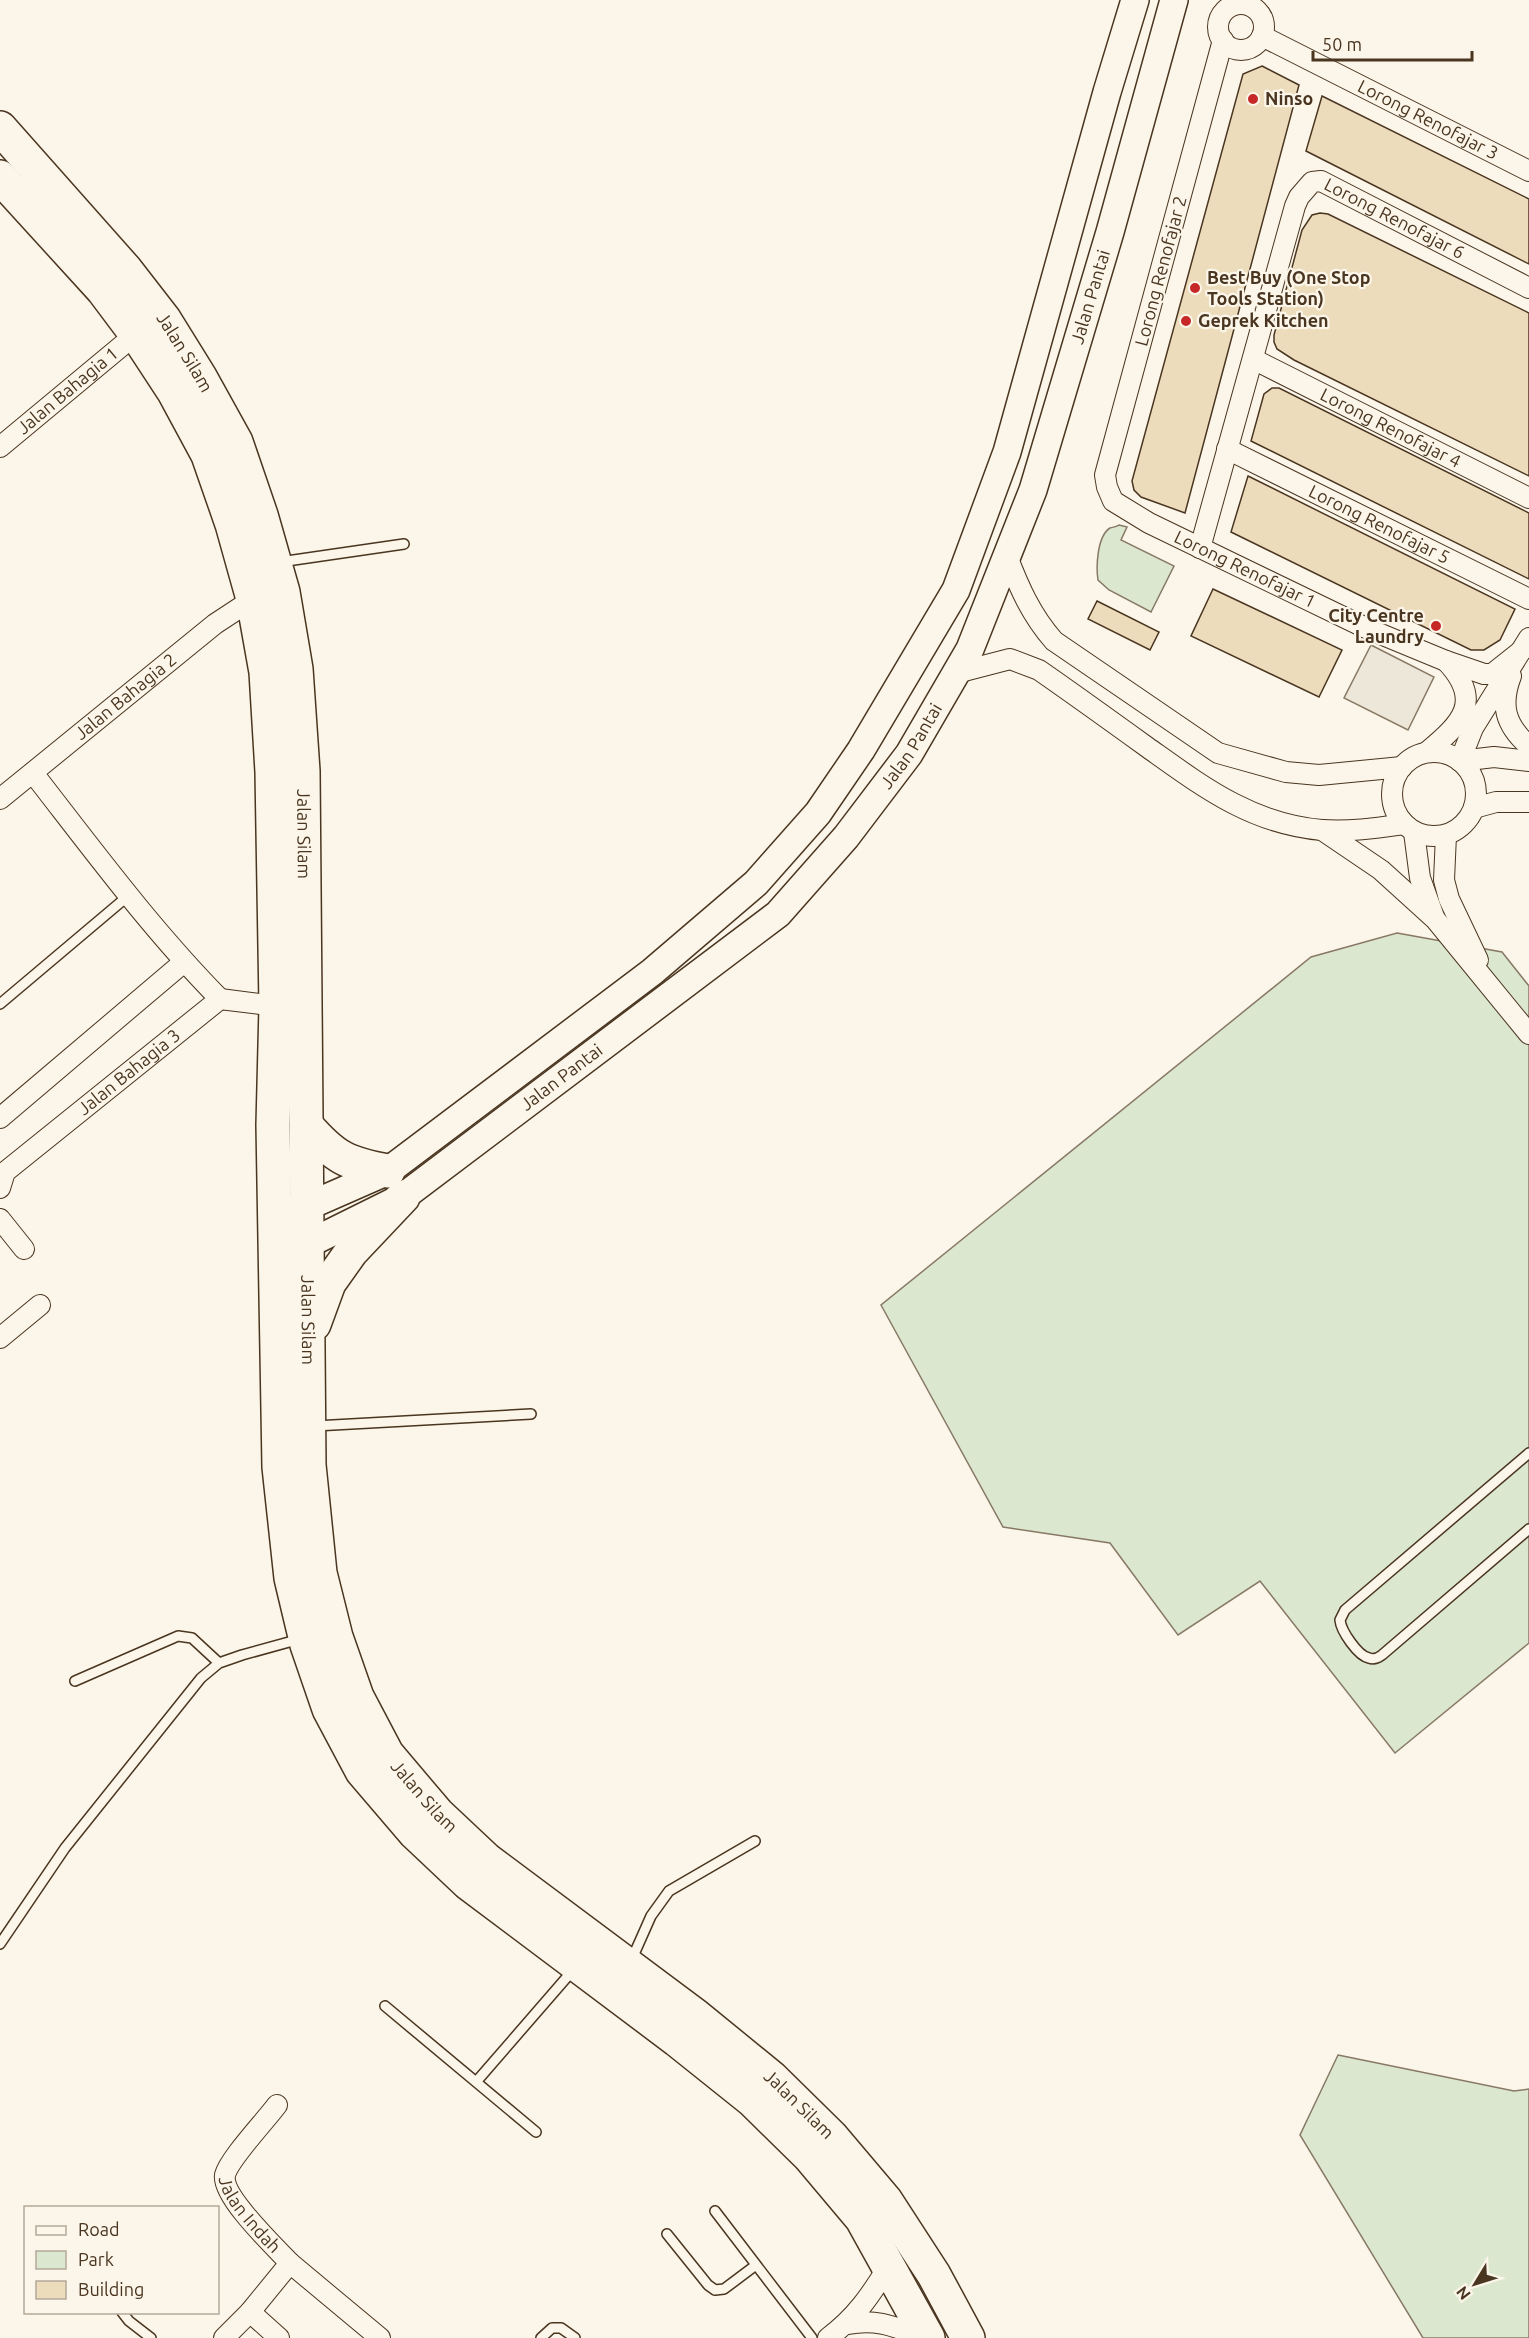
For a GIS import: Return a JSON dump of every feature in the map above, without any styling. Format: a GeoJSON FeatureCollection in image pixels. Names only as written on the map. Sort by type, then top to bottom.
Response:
{"type":"FeatureCollection","features":[{"type":"Feature","properties":{"kind":"highway","name":"Jalan Silam"},"geometry":{"type":"LineString","coordinates":[[0,128],[126,270],[164,319],[200,377],[236,442],[261,515],[283,592],[296,669],[303,771],[307,1126],[306,1208],[290,1247],[279,1467],[291,1578],[305,1638],[329,1709],[362,1771],[415,1833],[468,1883],[677,2040],[752,2100],[801,2148],[862,2219],[927,2338]]}},
{"type":"Feature","properties":{"kind":"highway","name":"Jalan Silam"},"geometry":{"type":"LineString","coordinates":[[0,177],[103,290],[136,334],[174,392],[208,455],[232,524],[253,599],[266,672],[272,772],[276,1006],[273,1125],[274,1212],[290,1247],[307,1344],[309,1465],[323,1584],[336,1637],[357,1697],[387,1754],[437,1813],[487,1860],[696,2016],[772,2078],[831,2136],[886,2201],[934,2275],[968,2338]]}},
{"type":"Feature","properties":{"kind":"highway"},"geometry":{"type":"LineString","coordinates":[[307,1126],[325,1147],[347,1161],[395,1184],[329,1283],[307,1344]]}},
{"type":"Feature","properties":{"kind":"street","name":"Jalan Pantai"},"geometry":{"type":"LineString","coordinates":[[274,1212],[306,1208],[395,1184],[756,883],[818,813],[861,750],[956,590],[1007,452],[1107,92],[1136,0]]}},
{"type":"Feature","properties":{"kind":"street","name":"Jalan Pantai"},"geometry":{"type":"LineString","coordinates":[[290,1247],[395,1184],[778,914],[846,837],[909,754],[970,649],[1033,490],[1110,232],[1174,0]]}},
{"type":"Feature","properties":{"kind":"street"},"geometry":{"type":"LineString","coordinates":[[1242,4],[1259,12],[1264,24],[1262,36],[1254,46],[1240,50],[1223,40],[1219,28],[1222,16],[1230,8],[1242,4]]}},
{"type":"Feature","properties":{"kind":"street","name":"Lorong Renofajar 3"},"geometry":{"type":"LineString","coordinates":[[1262,36],[1529,171]]}},
{"type":"Feature","properties":{"kind":"street","name":"Lorong Renofajar 2"},"geometry":{"type":"LineString","coordinates":[[1113,501],[1105,475],[1223,40]]}},
{"type":"Feature","properties":{"kind":"street","name":"Lorong Renofajar 6"},"geometry":{"type":"LineString","coordinates":[[1200,548],[1295,206],[1299,197],[1312,182],[1321,181],[1529,288]]}},
{"type":"Feature","properties":{"kind":"street","name":"Jalan Bahagia 1"},"geometry":{"type":"LineString","coordinates":[[0,447],[136,334]]}},
{"type":"Feature","properties":{"kind":"street","name":"Lorong Renofajar 4"},"geometry":{"type":"LineString","coordinates":[[1252,359],[1529,498]]}},
{"type":"Feature","properties":{"kind":"street","name":"Lorong Renofajar 5"},"geometry":{"type":"LineString","coordinates":[[1227,450],[1529,599]]}},
{"type":"Feature","properties":{"kind":"street","name":"Lorong Renofajar 1"},"geometry":{"type":"LineString","coordinates":[[1113,501],[1128,512],[1366,628],[1446,661],[1484,674],[1492,674],[1525,645]]}},
{"type":"Feature","properties":{"kind":"street"},"geometry":{"type":"LineString","coordinates":[[1007,556],[1025,601],[1039,624],[1054,641],[1218,753],[1286,772],[1319,775],[1402,767]]}},
{"type":"Feature","properties":{"kind":"street","name":"Jalan Bahagia 2"},"geometry":{"type":"LineString","coordinates":[[0,799],[215,624],[253,599]]}},
{"type":"Feature","properties":{"kind":"street"},"geometry":{"type":"LineString","coordinates":[[1525,645],[1505,692],[1504,709],[1512,726],[1529,746]]}},
{"type":"Feature","properties":{"kind":"street"},"geometry":{"type":"LineString","coordinates":[[1460,761],[1473,728],[1525,645]]}},
{"type":"Feature","properties":{"kind":"street"},"geometry":{"type":"LineString","coordinates":[[956,673],[1010,659],[1039,670],[1211,792],[1252,813],[1322,830],[1409,828],[1430,837],[1446,835],[1462,826],[1474,808],[1475,782],[1460,761],[1445,753],[1427,752]]}},
{"type":"Feature","properties":{"kind":"street"},"geometry":{"type":"LineString","coordinates":[[1435,919],[1420,878],[1409,828],[1396,813],[1392,796],[1394,779],[1402,767],[1411,759],[1427,752],[1456,727],[1466,695],[1463,681],[1446,661]]}},
{"type":"Feature","properties":{"kind":"street"},"geometry":{"type":"LineString","coordinates":[[1460,761],[1494,757],[1529,761]]}},
{"type":"Feature","properties":{"kind":"street"},"geometry":{"type":"LineString","coordinates":[[33,773],[128,896],[184,962],[220,999],[276,1006]]}},
{"type":"Feature","properties":{"kind":"street"},"geometry":{"type":"LineString","coordinates":[[1474,808],[1496,802],[1529,802]]}},
{"type":"Feature","properties":{"kind":"street"},"geometry":{"type":"LineString","coordinates":[[1322,830],[1382,870],[1435,919],[1529,1034]]}},
{"type":"Feature","properties":{"kind":"street"},"geometry":{"type":"LineString","coordinates":[[1446,835],[1444,880],[1449,899],[1491,986]]}},
{"type":"Feature","properties":{"kind":"street"},"geometry":{"type":"LineString","coordinates":[[0,1118],[184,962]]}},
{"type":"Feature","properties":{"kind":"street","name":"Jalan Bahagia 3"},"geometry":{"type":"LineString","coordinates":[[2,1175],[220,999]]}},
{"type":"Feature","properties":{"kind":"street"},"geometry":{"type":"LineString","coordinates":[[0,1219],[24,1249]]}},
{"type":"Feature","properties":{"kind":"street"},"geometry":{"type":"LineString","coordinates":[[0,1338],[40,1305]]}},
{"type":"Feature","properties":{"kind":"street","name":"Jalan Indah"},"geometry":{"type":"LineString","coordinates":[[277,2105],[236,2157],[225,2175],[226,2184],[239,2208],[290,2263],[380,2338]]}},
{"type":"Feature","properties":{"kind":"street","name":"Jalan Indah"},"geometry":{"type":"LineString","coordinates":[[224,2338],[250,2312],[290,2263]]}},
{"type":"Feature","properties":{"kind":"street"},"geometry":{"type":"LineString","coordinates":[[828,2338],[848,2324],[867,2302],[888,2267]]}},
{"type":"Feature","properties":{"kind":"street"},"geometry":{"type":"LineString","coordinates":[[250,2312],[279,2338]]}},
{"type":"Feature","properties":{"kind":"street"},"geometry":{"type":"LineString","coordinates":[[848,2324],[867,2321],[887,2324],[927,2338]]}},
{"type":"Feature","properties":{"kind":"lane"},"geometry":{"type":"LineString","coordinates":[[274,563],[404,544]]}},
{"type":"Feature","properties":{"kind":"lane"},"geometry":{"type":"LineString","coordinates":[[0,1004],[128,896]]}},
{"type":"Feature","properties":{"kind":"lane"},"geometry":{"type":"LineString","coordinates":[[308,1426],[531,1414]]}},
{"type":"Feature","properties":{"kind":"lane"},"geometry":{"type":"LineString","coordinates":[[1529,1453],[1345,1610],[1340,1620],[1343,1632],[1364,1657],[1370,1659],[1382,1655],[1529,1529]]}},
{"type":"Feature","properties":{"kind":"lane"},"geometry":{"type":"LineString","coordinates":[[75,1682],[178,1636],[192,1638],[219,1663]]}},
{"type":"Feature","properties":{"kind":"lane"},"geometry":{"type":"LineString","coordinates":[[0,1944],[65,1848],[201,1678],[219,1663],[305,1638]]}},
{"type":"Feature","properties":{"kind":"lane"},"geometry":{"type":"LineString","coordinates":[[628,1966],[651,1916],[669,1891],[754,1841]]}},
{"type":"Feature","properties":{"kind":"lane"},"geometry":{"type":"LineString","coordinates":[[476,2082],[578,1965]]}},
{"type":"Feature","properties":{"kind":"lane"},"geometry":{"type":"LineString","coordinates":[[385,2006],[536,2132]]}},
{"type":"Feature","properties":{"kind":"lane"},"geometry":{"type":"LineString","coordinates":[[715,2211],[812,2338]]}},
{"type":"Feature","properties":{"kind":"lane"},"geometry":{"type":"LineString","coordinates":[[667,2234],[708,2285],[715,2290],[724,2289],[756,2265]]}},
{"type":"Feature","properties":{"kind":"lane"},"geometry":{"type":"LineString","coordinates":[[123,2314],[151,2338]]}},
{"type":"Feature","properties":{"kind":"lane"},"geometry":{"type":"LineString","coordinates":[[541,2338],[552,2328],[561,2328],[575,2338]]}},
{"type":"Feature","properties":{"kind":"green space"},"geometry":{"type":"Polygon","coordinates":[[[1119,525],[1127,527],[1121,540],[1174,566],[1151,612],[1109,590],[1098,580],[1097,560],[1102,538],[1110,528],[1119,525]]]}},
{"type":"Feature","properties":{"kind":"green space"},"geometry":{"type":"Polygon","coordinates":[[[1397,933],[1502,952],[1529,986],[1529,1643],[1395,1753],[1260,1581],[1178,1635],[1110,1543],[1003,1527],[881,1305],[1311,957],[1397,933]]]}},
{"type":"Feature","properties":{"kind":"green space"},"geometry":{"type":"Polygon","coordinates":[[[1338,2055],[1514,2091],[1529,2089],[1529,2338],[1423,2338],[1300,2135],[1338,2055]]]}},
{"type":"Feature","properties":{"kind":"shaded area"},"geometry":{"type":"Polygon","coordinates":[[[1371,645],[1434,677],[1408,730],[1344,698],[1371,645]]]}},
{"type":"Feature","properties":{"kind":"building"},"geometry":{"type":"Polygon","coordinates":[[[1262,66],[1299,85],[1185,513],[1141,497],[1134,490],[1132,481],[1243,74],[1262,66]]]}},
{"type":"Feature","properties":{"kind":"building"},"geometry":{"type":"Polygon","coordinates":[[[1322,96],[1529,199],[1529,264],[1306,151],[1322,96]]]}},
{"type":"Feature","properties":{"kind":"building"},"geometry":{"type":"Polygon","coordinates":[[[1328,214],[1529,313],[1529,476],[1294,360],[1277,349],[1274,335],[1302,230],[1312,215],[1328,214]]]}},
{"type":"Feature","properties":{"kind":"building"},"geometry":{"type":"Polygon","coordinates":[[[1272,388],[1279,388],[1529,513],[1529,579],[1251,441],[1264,394],[1272,388]]]}},
{"type":"Feature","properties":{"kind":"building"},"geometry":{"type":"Polygon","coordinates":[[[1248,476],[1515,609],[1500,640],[1484,650],[1471,650],[1231,532],[1248,476]]]}},
{"type":"Feature","properties":{"kind":"building"},"geometry":{"type":"Polygon","coordinates":[[[1213,589],[1342,650],[1319,697],[1191,636],[1213,589]]]}},
{"type":"Feature","properties":{"kind":"building"},"geometry":{"type":"Polygon","coordinates":[[[1097,601],[1159,632],[1150,650],[1088,619],[1097,601]]]}},
{"type":"Feature","properties":{"kind":"place","name":"Ninso"},"geometry":{"type":"Point","coordinates":[1253,99]}},
{"type":"Feature","properties":{"kind":"place","name":"Best Buy (One Stop Tools Station)"},"geometry":{"type":"Point","coordinates":[1195,288]}},
{"type":"Feature","properties":{"kind":"place","name":"Geprek Kitchen"},"geometry":{"type":"Point","coordinates":[1186,321]}},
{"type":"Feature","properties":{"kind":"place","name":"City Centre Laundry"},"geometry":{"type":"Point","coordinates":[1436,626]}}]}
